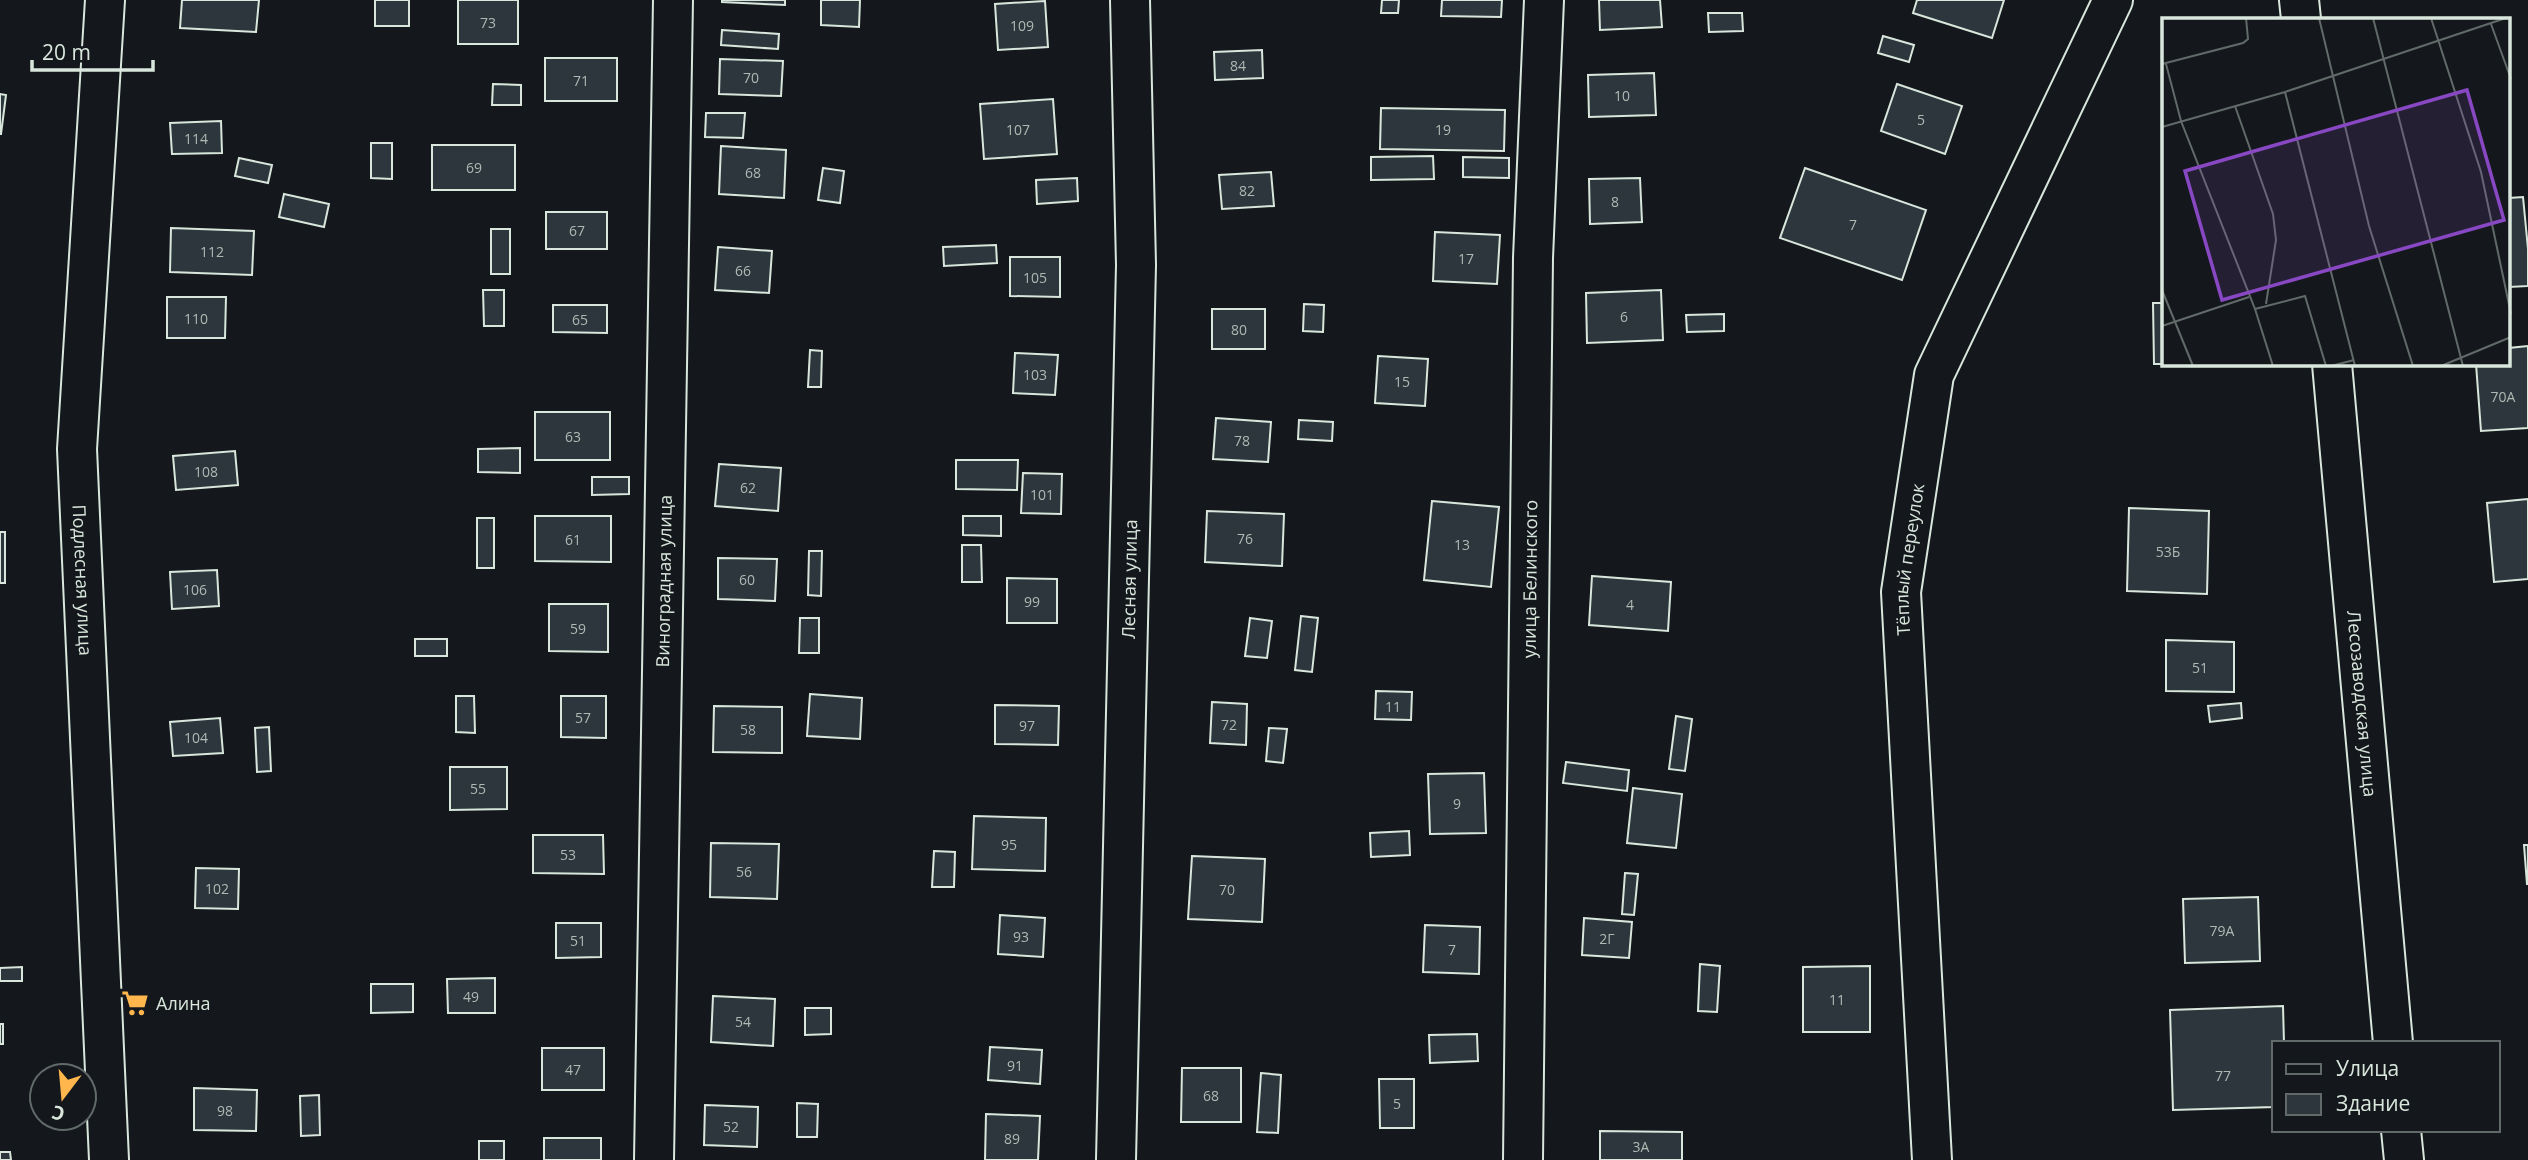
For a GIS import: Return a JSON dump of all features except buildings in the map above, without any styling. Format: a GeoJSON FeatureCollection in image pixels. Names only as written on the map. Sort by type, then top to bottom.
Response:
{"type":"FeatureCollection","features":[{"type":"Feature","properties":{"kind":"street","name":"Подлесная улица"},"geometry":{"type":"LineString","coordinates":[[105,0],[77,449],[109,1160]]}},
{"type":"Feature","properties":{"kind":"street","name":"Виноградная улица"},"geometry":{"type":"LineString","coordinates":[[654,1160],[673,0]]}},
{"type":"Feature","properties":{"kind":"street","name":"Лесная улица"},"geometry":{"type":"LineString","coordinates":[[1116,1160],[1136,265],[1130,0]]}},
{"type":"Feature","properties":{"kind":"street","name":"улица Белинского"},"geometry":{"type":"LineString","coordinates":[[1522,1160],[1533,258],[1544,0]]}},
{"type":"Feature","properties":{"kind":"street","name":"Тёплый переулок"},"geometry":{"type":"LineString","coordinates":[[1932,1160],[1901,592],[1934,375],[2113,0]]}},
{"type":"Feature","properties":{"kind":"street"},"geometry":{"type":"LineString","coordinates":[[2299,0],[2301,18]]}},
{"type":"Feature","properties":{"kind":"street","name":"Лесозаводская улица"},"geometry":{"type":"LineString","coordinates":[[2332,366],[2393,1041]]}},
{"type":"Feature","properties":{"kind":"street"},"geometry":{"type":"LineString","coordinates":[[2401,1132],[2404,1160]]}},
{"type":"Feature","properties":{"kind":"place","name":"Алина"},"geometry":{"type":"Point","coordinates":[135,1003]}}]}
